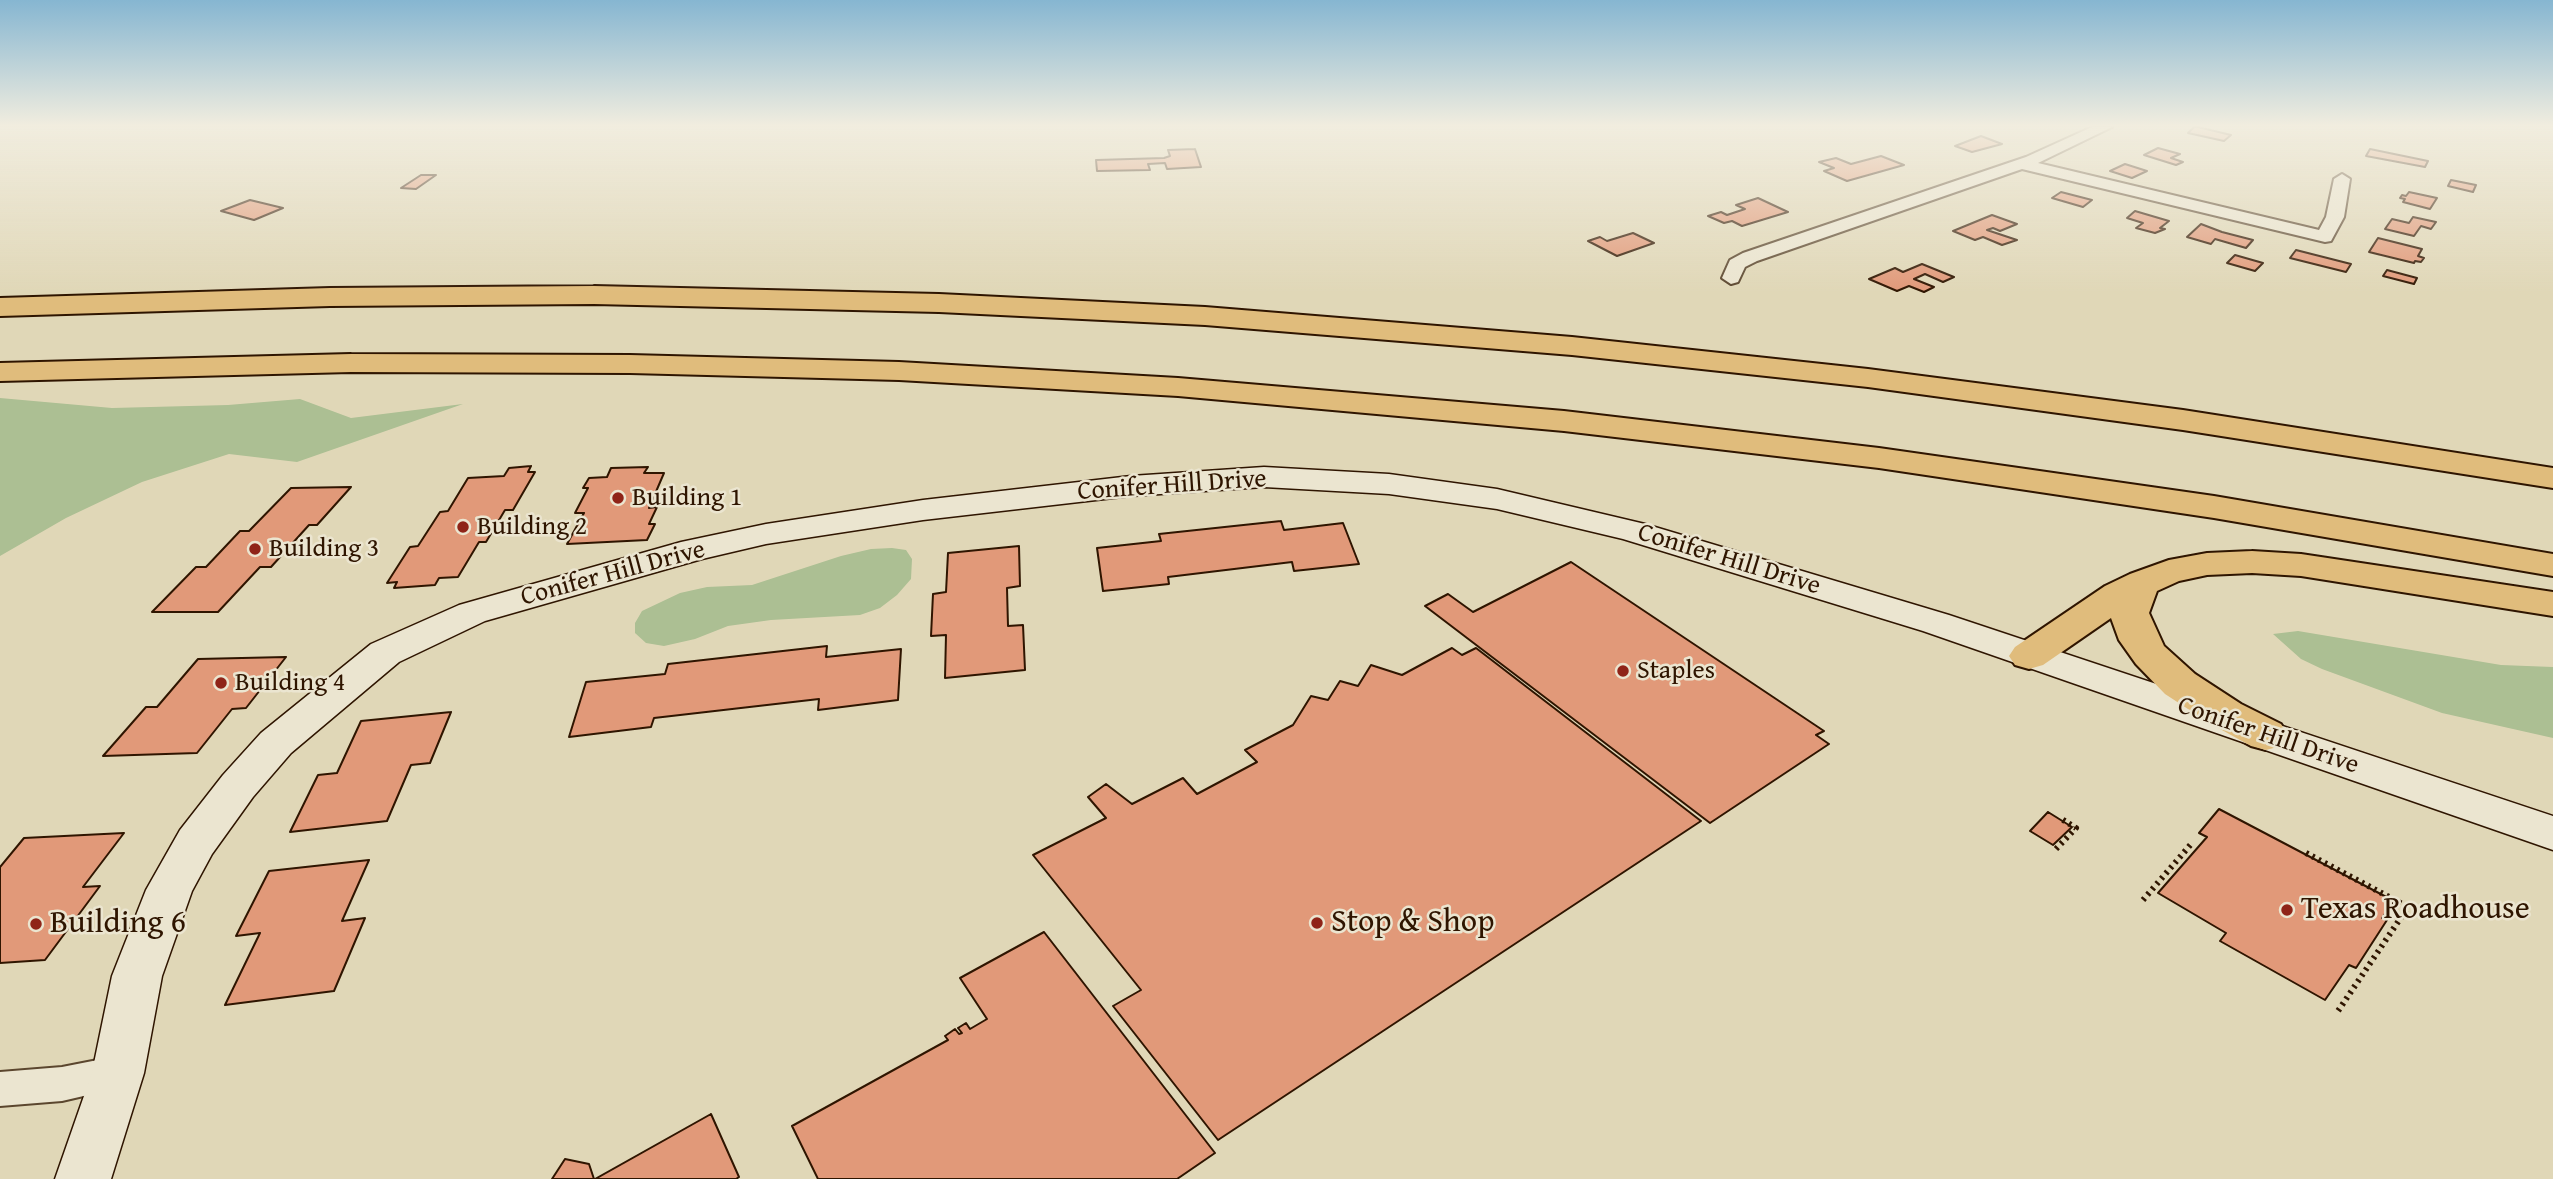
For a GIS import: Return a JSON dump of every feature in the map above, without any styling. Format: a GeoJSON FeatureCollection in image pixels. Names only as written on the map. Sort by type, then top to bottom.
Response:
{"type":"FeatureCollection","features":[{"type":"Feature","properties":{"kind":"highway"},"geometry":{"type":"LineString","coordinates":[[0,307],[330,296],[594,295],[939,303],[1205,316],[1572,346],[1868,378],[2183,420],[2553,478]]}},
{"type":"Feature","properties":{"kind":"highway"},"geometry":{"type":"LineString","coordinates":[[0,372],[259,364],[536,362],[874,370],[1178,387],[1539,418],[1891,460],[2214,506],[2553,565]]}},
{"type":"Feature","properties":{"kind":"highway"},"geometry":{"type":"LineString","coordinates":[[2029,656],[2101,605],[2144,582],[2186,566],[2276,562],[2553,604]]}},
{"type":"Feature","properties":{"kind":"highway"},"geometry":{"type":"LineString","coordinates":[[2144,582],[2130,601],[2129,613],[2139,640],[2150,655],[2172,677],[2203,700],[2266,735]]}},
{"type":"Feature","properties":{"kind":"street"},"geometry":{"type":"LineString","coordinates":[[1731,278],[1737,264],[1749,257],[1968,182]]}},
{"type":"Feature","properties":{"kind":"street"},"geometry":{"type":"LineString","coordinates":[[2096,182],[2325,237],[2336,217],[2342,182]]}},
{"type":"Feature","properties":{"kind":"street","name":"Conifer Hill Drive"},"geometry":{"type":"LineString","coordinates":[[83,1179],[118,1073],[137,976],[169,890],[196,842],[238,786],[276,743],[331,695],[384,653],[472,613],[623,568],[766,534],[923,510],[1216,479],[1264,477],[1389,484],[1497,499],[1633,531],[1936,623],[2553,833]]}},
{"type":"Feature","properties":{"kind":"street"},"geometry":{"type":"LineString","coordinates":[[0,1089],[62,1084],[118,1073]]}},
{"type":"Feature","properties":{"kind":"path"},"geometry":{"type":"LineString","coordinates":[[2056,849],[2076,828],[2060,818]]}},
{"type":"Feature","properties":{"kind":"path"},"geometry":{"type":"LineString","coordinates":[[2143,900],[2192,843]]}},
{"type":"Feature","properties":{"kind":"path"},"geometry":{"type":"LineString","coordinates":[[2306,853],[2407,907],[2336,1014]]}},
{"type":"Feature","properties":{"kind":"green space"},"geometry":{"type":"Polygon","coordinates":[[[0,398],[112,408],[228,405],[300,399],[351,418],[463,404],[297,462],[229,454],[142,482],[66,518],[0,556],[0,398]]]}},
{"type":"Feature","properties":{"kind":"green space"},"geometry":{"type":"Polygon","coordinates":[[[871,549],[906,550],[912,559],[911,579],[897,595],[880,608],[860,615],[771,620],[728,626],[695,639],[664,646],[646,643],[635,633],[635,623],[642,611],[680,593],[707,587],[752,585],[841,556],[871,549]]]}},
{"type":"Feature","properties":{"kind":"green space"},"geometry":{"type":"Polygon","coordinates":[[[2298,631],[2501,665],[2553,667],[2553,738],[2442,713],[2322,669],[2301,659],[2273,634],[2298,631]]]}},
{"type":"Feature","properties":{"kind":"building"},"geometry":{"type":"Polygon","coordinates":[[[410,182],[426,182],[416,189],[401,188],[410,182]]]}},
{"type":"Feature","properties":{"kind":"building"},"geometry":{"type":"Polygon","coordinates":[[[2450,182],[2476,185],[2473,192],[2448,186],[2450,182]]]}},
{"type":"Feature","properties":{"kind":"building"},"geometry":{"type":"Polygon","coordinates":[[[2061,192],[2092,200],[2083,207],[2052,198],[2061,192]]]}},
{"type":"Feature","properties":{"kind":"building"},"geometry":{"type":"Polygon","coordinates":[[[2409,192],[2437,198],[2430,209],[2403,202],[2405,199],[2400,198],[2409,192]]]}},
{"type":"Feature","properties":{"kind":"building"},"geometry":{"type":"Polygon","coordinates":[[[1758,198],[1788,212],[1742,226],[1732,221],[1724,223],[1708,216],[1721,212],[1727,215],[1745,209],[1736,205],[1758,198]]]}},
{"type":"Feature","properties":{"kind":"building"},"geometry":{"type":"Polygon","coordinates":[[[250,200],[283,208],[254,220],[221,211],[250,200]]]}},
{"type":"Feature","properties":{"kind":"building"},"geometry":{"type":"Polygon","coordinates":[[[2135,211],[2169,221],[2160,228],[2165,229],[2155,233],[2136,228],[2143,223],[2127,218],[2135,211]]]}},
{"type":"Feature","properties":{"kind":"building"},"geometry":{"type":"Polygon","coordinates":[[[1992,215],[2017,224],[2000,231],[1993,228],[1987,230],[2017,240],[2002,245],[1983,237],[1975,240],[1953,231],[1992,215]]]}},
{"type":"Feature","properties":{"kind":"building"},"geometry":{"type":"Polygon","coordinates":[[[2413,217],[2436,222],[2431,229],[2421,226],[2414,236],[2385,229],[2392,219],[2409,223],[2413,217]]]}},
{"type":"Feature","properties":{"kind":"building"},"geometry":{"type":"Polygon","coordinates":[[[2201,224],[2253,240],[2246,248],[2215,239],[2211,244],[2187,237],[2201,224]]]}},
{"type":"Feature","properties":{"kind":"building"},"geometry":{"type":"Polygon","coordinates":[[[1633,233],[1654,243],[1617,256],[1588,241],[1600,237],[1607,241],[1633,233]]]}},
{"type":"Feature","properties":{"kind":"building"},"geometry":{"type":"Polygon","coordinates":[[[2378,238],[2422,249],[2418,256],[2424,258],[2421,262],[2414,263],[2369,252],[2378,238]]]}},
{"type":"Feature","properties":{"kind":"building"},"geometry":{"type":"Polygon","coordinates":[[[2296,250],[2351,264],[2346,272],[2290,258],[2296,250]]]}},
{"type":"Feature","properties":{"kind":"building"},"geometry":{"type":"Polygon","coordinates":[[[2235,255],[2263,263],[2255,271],[2227,263],[2235,255]]]}},
{"type":"Feature","properties":{"kind":"building"},"geometry":{"type":"Polygon","coordinates":[[[1922,264],[1954,277],[1943,282],[1925,274],[1914,279],[1934,287],[1924,292],[1909,286],[1897,291],[1869,279],[1895,268],[1903,272],[1922,264]]]}},
{"type":"Feature","properties":{"kind":"building"},"geometry":{"type":"Polygon","coordinates":[[[2387,270],[2417,278],[2414,284],[2383,276],[2387,270]]]}},
{"type":"Feature","properties":{"kind":"building","name":"Building 2"},"geometry":{"type":"Polygon","coordinates":[[[531,466],[528,472],[535,472],[513,510],[505,510],[486,542],[479,542],[458,577],[439,578],[435,585],[394,588],[397,582],[387,583],[410,547],[418,546],[440,512],[448,511],[468,478],[504,476],[509,468],[531,466]]]}},
{"type":"Feature","properties":{"kind":"building","name":"Building 1"},"geometry":{"type":"Polygon","coordinates":[[[648,467],[644,473],[664,473],[649,508],[657,507],[649,524],[655,524],[647,540],[567,544],[584,513],[575,513],[588,488],[583,488],[589,478],[607,477],[611,468],[648,467]]]}},
{"type":"Feature","properties":{"kind":"building","name":"Building 3"},"geometry":{"type":"Polygon","coordinates":[[[351,487],[317,525],[309,525],[271,567],[260,567],[218,612],[152,612],[196,567],[206,567],[240,531],[249,531],[291,488],[351,487]]]}},
{"type":"Feature","properties":{"kind":"building"},"geometry":{"type":"Polygon","coordinates":[[[1281,521],[1284,530],[1343,523],[1359,564],[1294,571],[1292,562],[1168,577],[1169,584],[1103,591],[1097,548],[1161,541],[1159,534],[1281,521]]]}},
{"type":"Feature","properties":{"kind":"building"},"geometry":{"type":"Polygon","coordinates":[[[1019,546],[1020,586],[1007,588],[1008,626],[1023,625],[1025,670],[945,678],[946,635],[931,636],[933,594],[946,592],[948,553],[1019,546]]]}},
{"type":"Feature","properties":{"kind":"building","name":"Staples"},"geometry":{"type":"Polygon","coordinates":[[[1571,562],[1824,731],[1816,735],[1829,744],[1710,823],[1425,606],[1448,594],[1473,612],[1571,562]]]}},
{"type":"Feature","properties":{"kind":"building"},"geometry":{"type":"Polygon","coordinates":[[[827,646],[826,657],[901,649],[898,700],[818,710],[819,699],[654,718],[651,727],[569,737],[586,682],[665,674],[668,664],[827,646]]]}},
{"type":"Feature","properties":{"kind":"building","name":"Stop & Shop"},"geometry":{"type":"Polygon","coordinates":[[[1452,648],[1462,655],[1476,648],[1701,821],[1218,1140],[1113,1006],[1141,990],[1033,855],[1106,818],[1088,797],[1106,784],[1132,804],[1183,778],[1197,794],[1257,762],[1245,750],[1293,725],[1311,696],[1328,700],[1340,681],[1358,686],[1371,665],[1402,675],[1452,648]]]}},
{"type":"Feature","properties":{"kind":"building","name":"Building 4"},"geometry":{"type":"Polygon","coordinates":[[[286,657],[246,708],[232,709],[197,753],[103,756],[146,707],[157,707],[198,659],[286,657]]]}},
{"type":"Feature","properties":{"kind":"building"},"geometry":{"type":"Polygon","coordinates":[[[451,712],[430,763],[411,765],[387,821],[290,832],[318,775],[337,773],[361,721],[451,712]]]}},
{"type":"Feature","properties":{"kind":"building","name":"Texas Roadhouse"},"geometry":{"type":"Polygon","coordinates":[[[2219,809],[2394,901],[2382,918],[2387,920],[2356,968],[2349,965],[2325,1000],[2220,941],[2226,933],[2158,893],[2207,837],[2199,833],[2219,809]]]}},
{"type":"Feature","properties":{"kind":"building"},"geometry":{"type":"Polygon","coordinates":[[[2048,812],[2072,827],[2053,845],[2030,831],[2048,812]]]}},
{"type":"Feature","properties":{"kind":"building","name":"Building 6"},"geometry":{"type":"Polygon","coordinates":[[[124,833],[83,887],[100,886],[45,960],[0,963],[0,867],[24,838],[124,833]]]}},
{"type":"Feature","properties":{"kind":"building"},"geometry":{"type":"Polygon","coordinates":[[[369,860],[342,921],[365,918],[334,991],[225,1005],[260,933],[236,936],[269,871],[369,860]]]}},
{"type":"Feature","properties":{"kind":"building"},"geometry":{"type":"Polygon","coordinates":[[[1044,932],[1215,1153],[1177,1179],[818,1179],[792,1126],[948,1040],[945,1036],[955,1029],[959,1034],[962,1033],[958,1028],[966,1023],[970,1029],[987,1019],[960,978],[1044,932]]]}},
{"type":"Feature","properties":{"kind":"building"},"geometry":{"type":"Polygon","coordinates":[[[711,1114],[739,1177],[736,1179],[595,1179],[711,1114]]]}},
{"type":"Feature","properties":{"kind":"building"},"geometry":{"type":"Polygon","coordinates":[[[565,1159],[589,1164],[594,1179],[552,1179],[565,1159]]]}},
{"type":"Feature","properties":{"kind":"place","name":"Building 1"},"geometry":{"type":"Point","coordinates":[618,498]}},
{"type":"Feature","properties":{"kind":"place","name":"Building 2"},"geometry":{"type":"Point","coordinates":[463,527]}},
{"type":"Feature","properties":{"kind":"place","name":"Building 3"},"geometry":{"type":"Point","coordinates":[255,549]}},
{"type":"Feature","properties":{"kind":"place","name":"Staples"},"geometry":{"type":"Point","coordinates":[1623,671]}},
{"type":"Feature","properties":{"kind":"place","name":"Building 4"},"geometry":{"type":"Point","coordinates":[221,683]}},
{"type":"Feature","properties":{"kind":"place","name":"Texas Roadhouse"},"geometry":{"type":"Point","coordinates":[2287,910]}},
{"type":"Feature","properties":{"kind":"place","name":"Stop & Shop"},"geometry":{"type":"Point","coordinates":[1317,923]}},
{"type":"Feature","properties":{"kind":"place","name":"Building 6"},"geometry":{"type":"Point","coordinates":[36,924]}}]}
